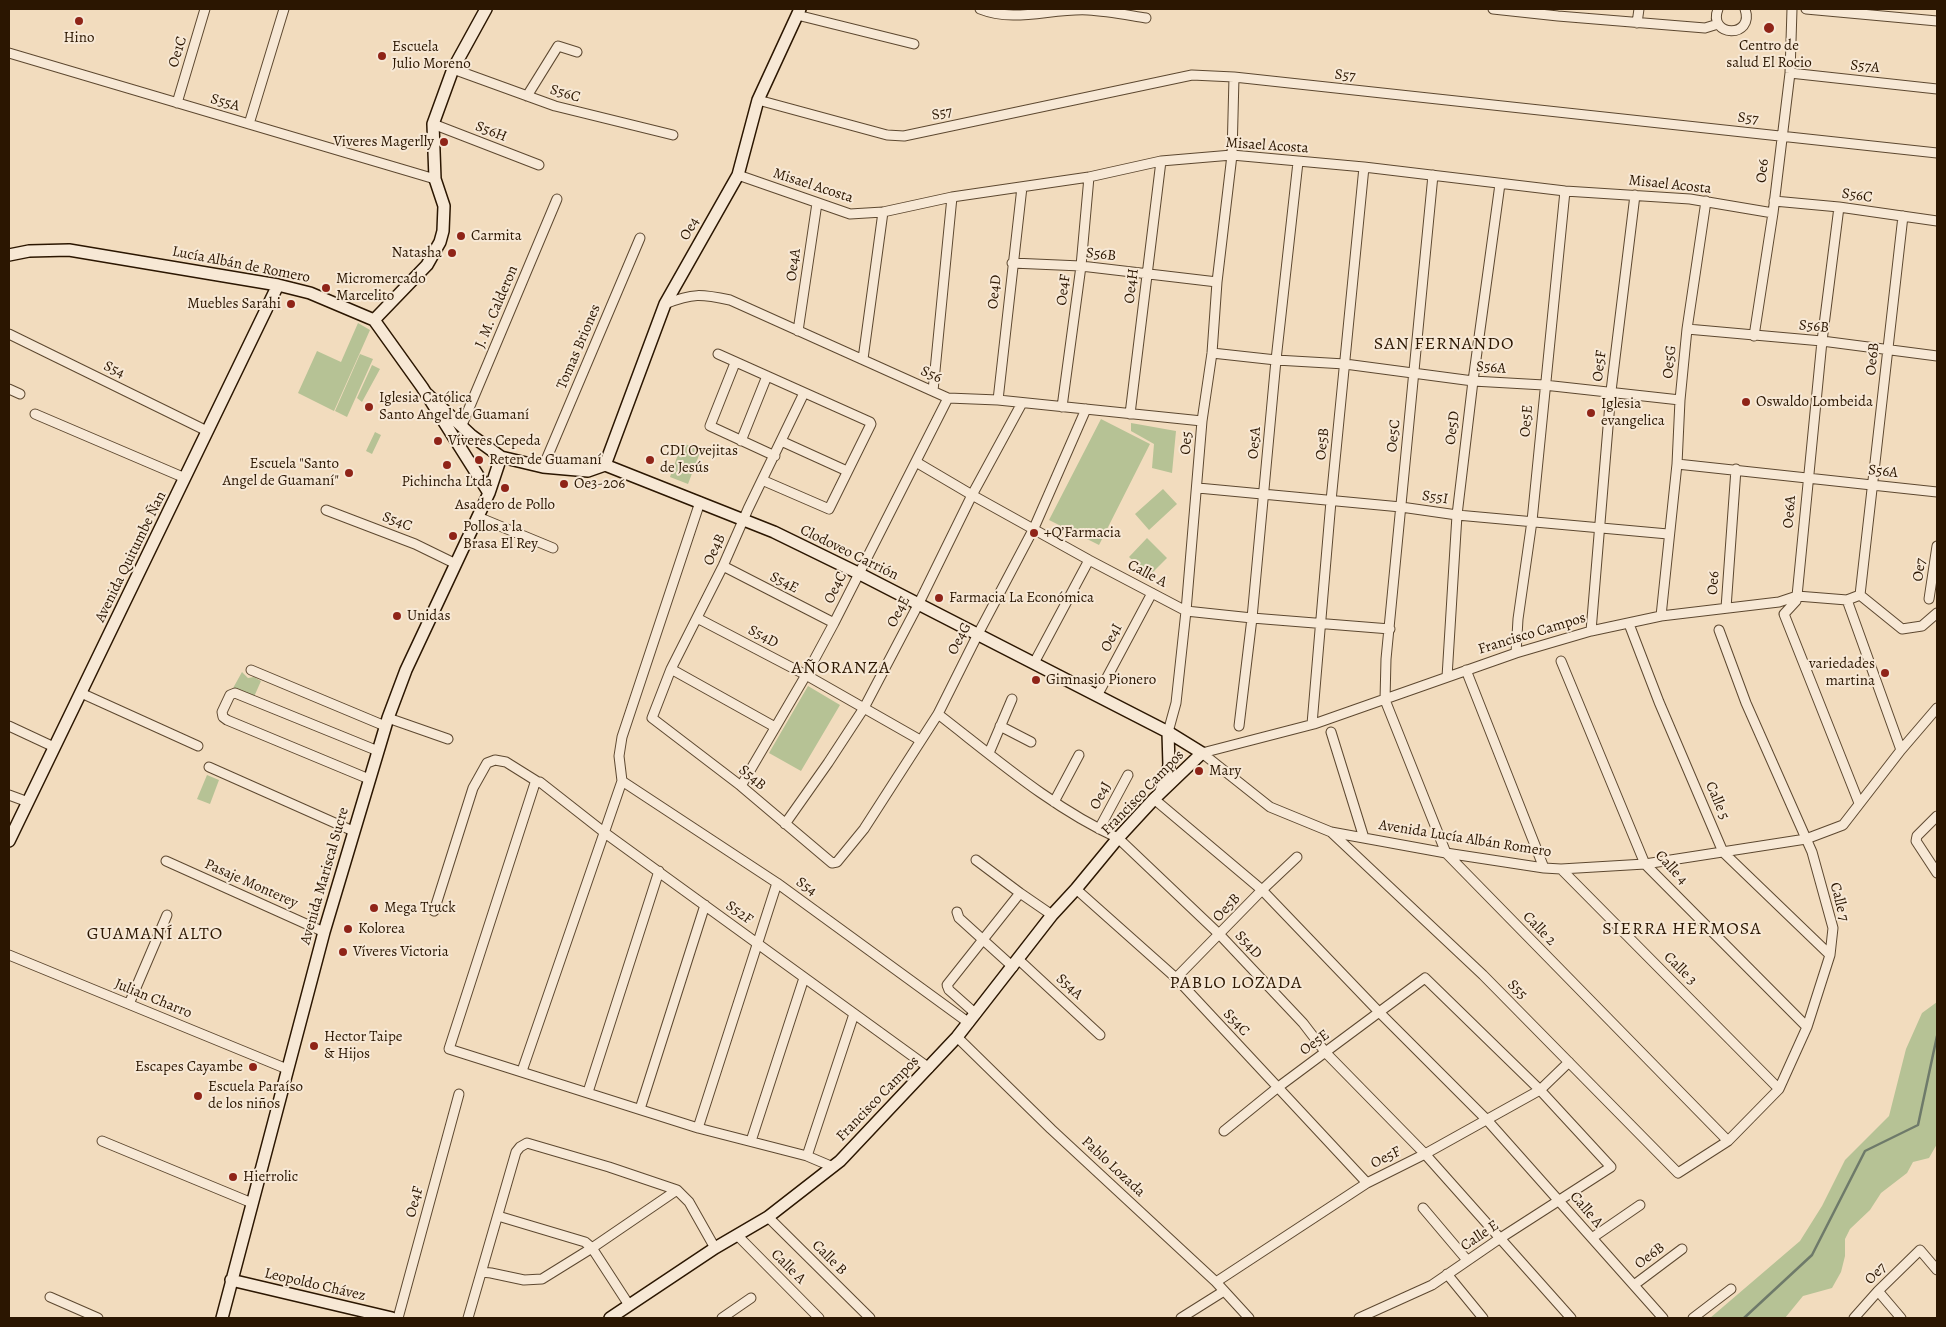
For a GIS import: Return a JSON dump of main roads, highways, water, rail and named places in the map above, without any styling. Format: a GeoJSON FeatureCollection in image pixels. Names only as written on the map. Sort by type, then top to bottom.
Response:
{"type":"FeatureCollection","features":[{"type":"Feature","properties":{"kind":"waterway"},"geometry":{"type":"LineString","coordinates":[[1744,1318],[1812,1255],[1865,1151],[1918,1125],[1937,1036]]}},
{"type":"Feature","properties":{"kind":"place","name":"Hino"},"geometry":{"type":"Point","coordinates":[79,21]}},
{"type":"Feature","properties":{"kind":"place","name":"Centro de salud El Rocio"},"geometry":{"type":"Point","coordinates":[1769,28]}},
{"type":"Feature","properties":{"kind":"place","name":"Escuela Julio Moreno"},"geometry":{"type":"Point","coordinates":[382,56]}},
{"type":"Feature","properties":{"kind":"place","name":"Viveres Magerlly"},"geometry":{"type":"Point","coordinates":[444,142]}},
{"type":"Feature","properties":{"kind":"place","name":"Carmita"},"geometry":{"type":"Point","coordinates":[461,236]}},
{"type":"Feature","properties":{"kind":"place","name":"Natasha"},"geometry":{"type":"Point","coordinates":[452,253]}},
{"type":"Feature","properties":{"kind":"place","name":"Micromercado Marcelito"},"geometry":{"type":"Point","coordinates":[326,288]}},
{"type":"Feature","properties":{"kind":"place","name":"Muebles Sarahi"},"geometry":{"type":"Point","coordinates":[291,304]}},
{"type":"Feature","properties":{"kind":"place","name":"Oswaldo Lombeida"},"geometry":{"type":"Point","coordinates":[1746,402]}},
{"type":"Feature","properties":{"kind":"place","name":"Iglesia Católica Santo Angel de Guamaní"},"geometry":{"type":"Point","coordinates":[369,407]}},
{"type":"Feature","properties":{"kind":"place","name":"Iglesia evangelica"},"geometry":{"type":"Point","coordinates":[1591,413]}},
{"type":"Feature","properties":{"kind":"place","name":"Víveres Cepeda"},"geometry":{"type":"Point","coordinates":[438,441]}},
{"type":"Feature","properties":{"kind":"place","name":"Reten de Guamaní"},"geometry":{"type":"Point","coordinates":[479,460]}},
{"type":"Feature","properties":{"kind":"place","name":"CDI Ovejitas de Jesús"},"geometry":{"type":"Point","coordinates":[650,460]}},
{"type":"Feature","properties":{"kind":"place","name":"Pichincha Ltda"},"geometry":{"type":"Point","coordinates":[447,465]}},
{"type":"Feature","properties":{"kind":"place","name":"Escuela \"Santo Angel de Guamaní\""},"geometry":{"type":"Point","coordinates":[349,473]}},
{"type":"Feature","properties":{"kind":"place","name":"Oe3-206"},"geometry":{"type":"Point","coordinates":[564,484]}},
{"type":"Feature","properties":{"kind":"place","name":"Asadero de Pollo"},"geometry":{"type":"Point","coordinates":[505,488]}},
{"type":"Feature","properties":{"kind":"place","name":"+Q’Farmacia"},"geometry":{"type":"Point","coordinates":[1034,533]}},
{"type":"Feature","properties":{"kind":"place","name":"Pollos a la Brasa El Rey"},"geometry":{"type":"Point","coordinates":[453,536]}},
{"type":"Feature","properties":{"kind":"place","name":"Farmacia La Económica"},"geometry":{"type":"Point","coordinates":[939,598]}},
{"type":"Feature","properties":{"kind":"place","name":"Unidas"},"geometry":{"type":"Point","coordinates":[397,616]}},
{"type":"Feature","properties":{"kind":"place","name":"variedades martina"},"geometry":{"type":"Point","coordinates":[1885,673]}},
{"type":"Feature","properties":{"kind":"place","name":"Gimnasio Pionero"},"geometry":{"type":"Point","coordinates":[1036,680]}},
{"type":"Feature","properties":{"kind":"place","name":"Mary"},"geometry":{"type":"Point","coordinates":[1199,771]}},
{"type":"Feature","properties":{"kind":"place","name":"Mega Truck"},"geometry":{"type":"Point","coordinates":[374,908]}},
{"type":"Feature","properties":{"kind":"place","name":"Kolorea"},"geometry":{"type":"Point","coordinates":[348,929]}},
{"type":"Feature","properties":{"kind":"place","name":"Víveres Victoria"},"geometry":{"type":"Point","coordinates":[343,952]}},
{"type":"Feature","properties":{"kind":"place","name":"Hector Taipe & Hijos"},"geometry":{"type":"Point","coordinates":[314,1046]}},
{"type":"Feature","properties":{"kind":"place","name":"Escapes Cayambe"},"geometry":{"type":"Point","coordinates":[253,1067]}},
{"type":"Feature","properties":{"kind":"place","name":"Escuela Paraíso de los niños"},"geometry":{"type":"Point","coordinates":[198,1096]}},
{"type":"Feature","properties":{"kind":"place","name":"Hierrolic"},"geometry":{"type":"Point","coordinates":[233,1177]}},
{"type":"Feature","properties":{"kind":"district","name":"SAN FERNANDO"},"geometry":{"type":"Point","coordinates":[1444,345]}},
{"type":"Feature","properties":{"kind":"district","name":"AÑORANZA"},"geometry":{"type":"Point","coordinates":[841,669]}},
{"type":"Feature","properties":{"kind":"district","name":"SIERRA HERMOSA"},"geometry":{"type":"Point","coordinates":[1682,930]}},
{"type":"Feature","properties":{"kind":"district","name":"GUAMANÍ ALTO"},"geometry":{"type":"Point","coordinates":[155,935]}},
{"type":"Feature","properties":{"kind":"district","name":"PABLO LOZADA"},"geometry":{"type":"Point","coordinates":[1236,984]}}]}
